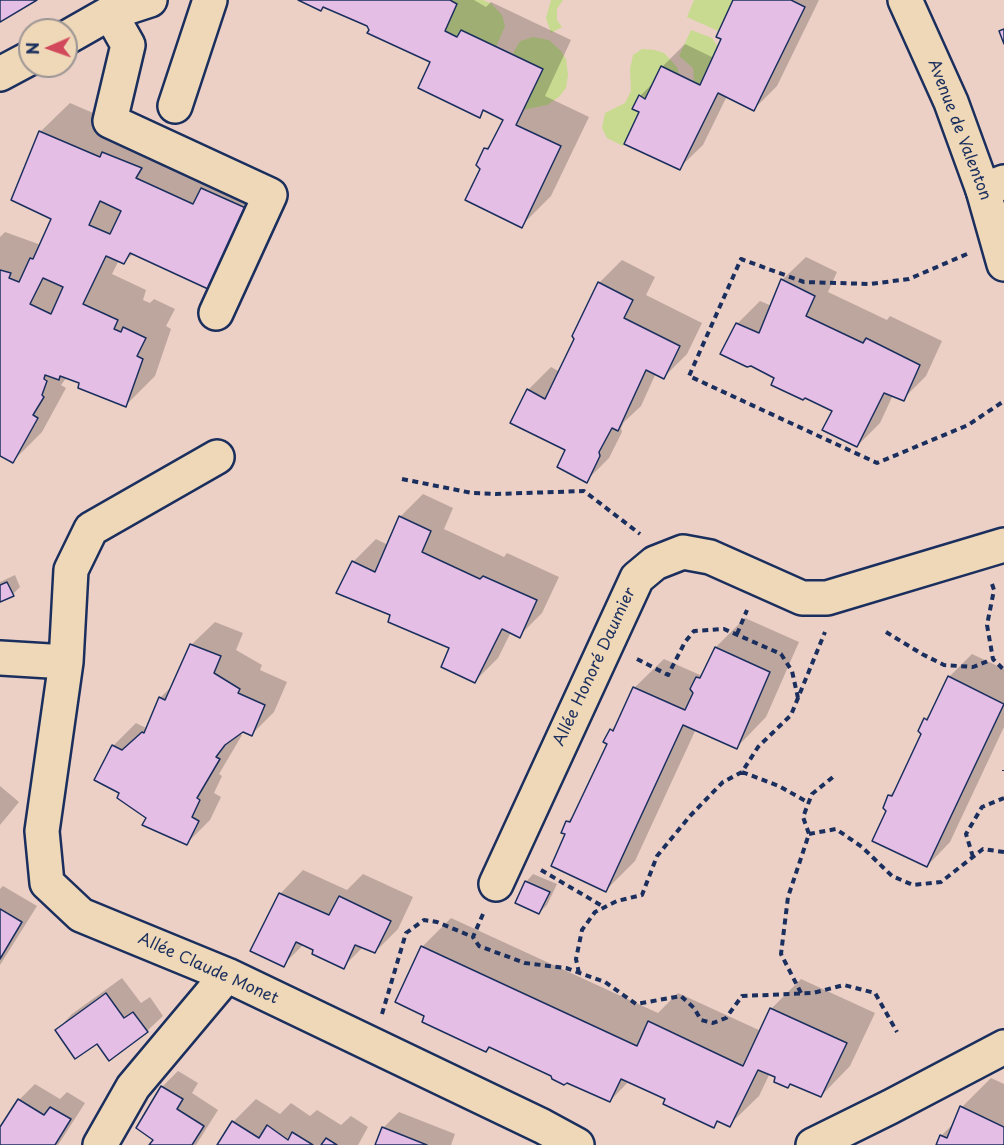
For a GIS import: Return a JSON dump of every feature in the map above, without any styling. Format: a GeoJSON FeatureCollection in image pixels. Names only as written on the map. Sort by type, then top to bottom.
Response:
{"type":"FeatureCollection","features":[{"type":"Feature","properties":{"kind":"street"},"geometry":{"type":"LineString","coordinates":[[78,31],[110,14],[150,0]]}},
{"type":"Feature","properties":{"kind":"street"},"geometry":{"type":"LineString","coordinates":[[175,106],[210,0]]}},
{"type":"Feature","properties":{"kind":"street","name":"Avenue de Valenton"},"geometry":{"type":"LineString","coordinates":[[905,0],[951,102],[994,186],[1001,252]]}},
{"type":"Feature","properties":{"kind":"street"},"geometry":{"type":"LineString","coordinates":[[110,14],[128,45],[110,121],[270,195],[216,313]]}},
{"type":"Feature","properties":{"kind":"street"},"geometry":{"type":"LineString","coordinates":[[0,74],[18,64]]}},
{"type":"Feature","properties":{"kind":"street","name":"Allée Claude Monet"},"geometry":{"type":"LineString","coordinates":[[217,457],[91,529],[71,570],[66,662],[42,831],[47,883],[81,915],[227,975],[577,1145]]}},
{"type":"Feature","properties":{"kind":"street","name":"Allée Honoré Daumier"},"geometry":{"type":"LineString","coordinates":[[496,884],[637,578],[655,563],[683,552],[710,557],[802,598],[827,598],[994,548]]}},
{"type":"Feature","properties":{"kind":"street"},"geometry":{"type":"LineString","coordinates":[[0,658],[66,662]]}},
{"type":"Feature","properties":{"kind":"street"},"geometry":{"type":"LineString","coordinates":[[100,1145],[133,1087],[227,975]]}},
{"type":"Feature","properties":{"kind":"street"},"geometry":{"type":"LineString","coordinates":[[813,1145],[1004,1047]]}},
{"type":"Feature","properties":{"kind":"path"},"geometry":{"type":"LineString","coordinates":[[1001,252],[909,279],[870,284],[804,282],[741,259],[689,376],[877,463],[968,425],[1004,401]]}},
{"type":"Feature","properties":{"kind":"path"},"geometry":{"type":"LineString","coordinates":[[402,479],[480,493],[584,491],[642,536],[655,563]]}},
{"type":"Feature","properties":{"kind":"path"},"geometry":{"type":"LineString","coordinates":[[994,548],[994,590],[987,625],[993,659],[1004,670]]}},
{"type":"Feature","properties":{"kind":"path"},"geometry":{"type":"LineString","coordinates":[[579,973],[576,959],[582,930],[595,912],[617,901],[642,895],[657,856],[690,816],[723,782],[742,772],[767,736],[791,715],[813,665],[838,595]]}},
{"type":"Feature","properties":{"kind":"path"},"geometry":{"type":"LineString","coordinates":[[606,644],[668,675],[685,642],[694,632],[724,628],[781,654],[792,671],[798,699]]}},
{"type":"Feature","properties":{"kind":"path"},"geometry":{"type":"LineString","coordinates":[[886,632],[944,665],[973,667],[993,659]]}},
{"type":"Feature","properties":{"kind":"path"},"geometry":{"type":"LineString","coordinates":[[742,772],[779,786],[809,803]]}},
{"type":"Feature","properties":{"kind":"path"},"geometry":{"type":"LineString","coordinates":[[801,993],[781,954],[788,897],[809,834],[803,816],[812,794],[833,777]]}},
{"type":"Feature","properties":{"kind":"path"},"geometry":{"type":"LineString","coordinates":[[973,857],[966,834],[982,807],[1004,798]]}},
{"type":"Feature","properties":{"kind":"path"},"geometry":{"type":"LineString","coordinates":[[809,834],[836,829],[862,847],[892,876],[913,885],[941,882],[983,849],[1004,852]]}},
{"type":"Feature","properties":{"kind":"path"},"geometry":{"type":"LineString","coordinates":[[510,852],[605,907]]}},
{"type":"Feature","properties":{"kind":"path"},"geometry":{"type":"LineString","coordinates":[[473,937],[496,884]]}},
{"type":"Feature","properties":{"kind":"path"},"geometry":{"type":"LineString","coordinates":[[371,1044],[406,933],[424,920],[438,922],[473,937],[479,946],[525,963],[567,968],[605,982],[636,1004],[681,996],[694,1008],[701,1020],[713,1023],[726,1018],[742,996],[813,993],[843,985],[875,993],[897,1032]]}},
{"type":"Feature","properties":{"kind":"green space"},"geometry":{"type":"Polygon","coordinates":[[[450,0],[483,0],[492,4],[502,15],[505,26],[496,47],[461,30],[457,37],[445,31],[457,4],[450,0]]]}},
{"type":"Feature","properties":{"kind":"green space"},"geometry":{"type":"Polygon","coordinates":[[[551,0],[563,0],[557,9],[557,20],[562,27],[551,33],[546,18],[551,0]]]}},
{"type":"Feature","properties":{"kind":"green space"},"geometry":{"type":"Polygon","coordinates":[[[694,0],[733,0],[718,31],[687,17],[694,0]]]}},
{"type":"Feature","properties":{"kind":"green space"},"geometry":{"type":"Polygon","coordinates":[[[691,30],[712,38],[718,47],[700,85],[694,82],[693,68],[679,56],[691,30]]]}},
{"type":"Feature","properties":{"kind":"green space"},"geometry":{"type":"Polygon","coordinates":[[[533,37],[549,40],[561,51],[566,59],[568,75],[566,88],[559,97],[547,105],[523,110],[542,69],[512,55],[520,41],[533,37]]]}},
{"type":"Feature","properties":{"kind":"green space"},"geometry":{"type":"Polygon","coordinates":[[[642,49],[664,53],[677,67],[680,76],[660,67],[645,99],[639,96],[633,109],[639,112],[623,146],[607,138],[602,128],[605,113],[625,103],[631,91],[630,69],[633,55],[642,49]]]}},
{"type":"Feature","properties":{"kind":"building"},"geometry":{"type":"Polygon","coordinates":[[[0,0],[37,0],[0,22],[0,0]]]}},
{"type":"Feature","properties":{"kind":"building"},"geometry":{"type":"Polygon","coordinates":[[[298,0],[450,0],[457,4],[445,31],[457,37],[461,30],[543,69],[516,125],[561,146],[522,228],[465,200],[480,169],[476,165],[484,148],[488,149],[503,120],[483,110],[480,118],[418,88],[430,62],[367,33],[369,30],[367,26],[323,7],[321,11],[298,0]]]}},
{"type":"Feature","properties":{"kind":"building"},"geometry":{"type":"Polygon","coordinates":[[[733,0],[791,0],[805,7],[754,111],[718,93],[680,170],[624,144],[639,112],[632,109],[639,95],[645,99],[661,66],[700,85],[721,39],[716,37],[733,0]]]}},
{"type":"Feature","properties":{"kind":"building"},"geometry":{"type":"Polygon","coordinates":[[[1004,29],[1004,44],[999,31],[1004,29]]]}},
{"type":"Feature","properties":{"kind":"building"},"geometry":{"type":"Polygon","coordinates":[[[39,131],[100,157],[102,152],[142,168],[136,178],[193,204],[201,188],[248,209],[208,289],[130,253],[124,264],[106,256],[83,304],[118,320],[114,329],[121,332],[123,327],[146,338],[137,356],[143,359],[126,407],[78,388],[79,383],[60,376],[59,380],[45,375],[44,379],[47,381],[42,395],[44,397],[33,415],[38,418],[13,463],[0,456],[0,270],[11,273],[9,278],[19,282],[30,258],[33,259],[51,219],[11,200],[39,131]],[[100,201],[89,225],[110,234],[121,211],[100,201]],[[43,278],[30,304],[51,314],[63,287],[43,278]]]}},
{"type":"Feature","properties":{"kind":"building"},"geometry":{"type":"Polygon","coordinates":[[[781,279],[815,296],[806,316],[863,343],[866,338],[920,365],[904,401],[884,393],[857,447],[822,430],[832,411],[771,385],[774,378],[720,354],[736,323],[759,333],[781,279]]]}},
{"type":"Feature","properties":{"kind":"building"},"geometry":{"type":"Polygon","coordinates":[[[598,282],[633,300],[624,318],[680,346],[664,379],[646,370],[618,431],[612,428],[599,452],[600,456],[587,483],[557,467],[565,450],[510,423],[527,389],[545,399],[598,282]]]}},
{"type":"Feature","properties":{"kind":"building"},"geometry":{"type":"Polygon","coordinates":[[[399,516],[431,531],[422,552],[480,579],[483,576],[537,600],[520,638],[502,629],[475,683],[441,667],[449,648],[388,622],[390,615],[336,593],[352,561],[375,572],[399,516]]]}},
{"type":"Feature","properties":{"kind":"building"},"geometry":{"type":"Polygon","coordinates":[[[7,582],[14,596],[0,602],[0,585],[7,582]]]}},
{"type":"Feature","properties":{"kind":"building"},"geometry":{"type":"Polygon","coordinates":[[[190,644],[221,656],[214,673],[240,689],[238,693],[265,705],[252,736],[243,732],[225,745],[216,757],[220,759],[197,798],[200,800],[192,817],[199,821],[187,845],[142,825],[146,818],[117,798],[119,793],[94,780],[112,745],[122,750],[142,732],[144,733],[159,697],[165,700],[190,644]]]}},
{"type":"Feature","properties":{"kind":"building"},"geometry":{"type":"Polygon","coordinates":[[[715,647],[770,672],[737,749],[683,725],[606,892],[551,866],[565,834],[561,833],[566,821],[570,822],[607,744],[603,742],[610,729],[613,731],[633,687],[685,710],[693,693],[690,689],[696,677],[700,678],[715,647]]]}},
{"type":"Feature","properties":{"kind":"building"},"geometry":{"type":"Polygon","coordinates":[[[948,676],[1004,704],[927,867],[872,841],[886,811],[883,808],[888,795],[892,796],[921,734],[918,731],[924,718],[927,720],[948,676]]]}},
{"type":"Feature","properties":{"kind":"building"},"geometry":{"type":"Polygon","coordinates":[[[525,881],[550,892],[539,914],[515,903],[525,881]]]}},
{"type":"Feature","properties":{"kind":"building"},"geometry":{"type":"Polygon","coordinates":[[[279,893],[329,915],[339,896],[391,921],[375,953],[355,945],[344,969],[312,954],[313,950],[296,942],[284,967],[250,951],[279,893]]]}},
{"type":"Feature","properties":{"kind":"building"},"geometry":{"type":"Polygon","coordinates":[[[0,909],[22,922],[0,959],[0,909]]]}},
{"type":"Feature","properties":{"kind":"building"},"geometry":{"type":"Polygon","coordinates":[[[421,946],[637,1046],[648,1021],[743,1066],[770,1008],[847,1043],[821,1097],[790,1084],[788,1088],[774,1082],[775,1077],[758,1070],[730,1127],[717,1121],[714,1128],[663,1104],[665,1099],[621,1079],[610,1102],[567,1083],[564,1085],[552,1079],[551,1076],[489,1047],[486,1052],[422,1022],[424,1016],[395,1002],[421,946]]]}},
{"type":"Feature","properties":{"kind":"building"},"geometry":{"type":"Polygon","coordinates":[[[106,993],[124,1018],[133,1012],[148,1032],[109,1061],[97,1044],[75,1059],[55,1030],[106,993]]]}},
{"type":"Feature","properties":{"kind":"building"},"geometry":{"type":"Polygon","coordinates":[[[161,1086],[183,1099],[177,1109],[204,1126],[192,1145],[149,1145],[153,1140],[136,1128],[161,1086]]]}},
{"type":"Feature","properties":{"kind":"building"},"geometry":{"type":"Polygon","coordinates":[[[18,1099],[44,1115],[50,1107],[71,1119],[55,1145],[0,1145],[0,1127],[18,1099]]]}},
{"type":"Feature","properties":{"kind":"building"},"geometry":{"type":"Polygon","coordinates":[[[960,1106],[1004,1127],[1004,1145],[936,1145],[940,1135],[947,1138],[960,1106]]]}},
{"type":"Feature","properties":{"kind":"building"},"geometry":{"type":"Polygon","coordinates":[[[232,1121],[259,1138],[267,1125],[288,1140],[292,1132],[313,1145],[217,1145],[232,1121]]]}},
{"type":"Feature","properties":{"kind":"building"},"geometry":{"type":"Polygon","coordinates":[[[382,1127],[427,1145],[375,1145],[382,1127]]]}},
{"type":"Feature","properties":{"kind":"building"},"geometry":{"type":"Polygon","coordinates":[[[326,1138],[337,1145],[321,1145],[326,1138]]]}}]}
